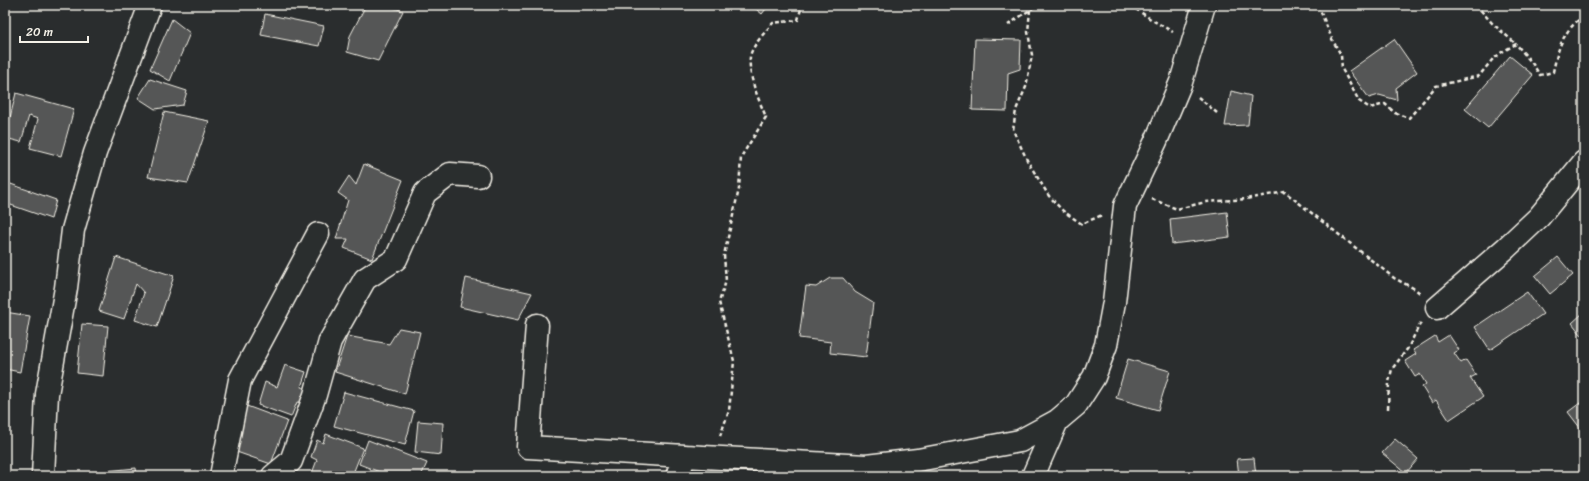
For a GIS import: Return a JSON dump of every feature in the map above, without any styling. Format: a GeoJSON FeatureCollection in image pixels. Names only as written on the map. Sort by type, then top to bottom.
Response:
{"type":"FeatureCollection","features":[{"type":"Feature","properties":{"kind":"street"},"geometry":{"type":"LineString","coordinates":[[43,476],[47,394],[66,288],[73,230],[95,153],[150,5]]}},
{"type":"Feature","properties":{"kind":"street"},"geometry":{"type":"LineString","coordinates":[[537,325],[528,447],[866,466],[918,460],[1020,441],[1057,421],[1076,405],[1094,377],[1106,345],[1114,302],[1125,206],[1156,141],[1181,82],[1204,5]]}},
{"type":"Feature","properties":{"kind":"street"},"geometry":{"type":"LineString","coordinates":[[1437,308],[1539,217],[1584,162]]}},
{"type":"Feature","properties":{"kind":"street"},"geometry":{"type":"LineString","coordinates":[[273,476],[291,461],[315,395],[330,341],[365,278],[396,259],[425,192],[450,174],[478,176]]}},
{"type":"Feature","properties":{"kind":"street"},"geometry":{"type":"LineString","coordinates":[[221,476],[240,380],[318,234]]}},
{"type":"Feature","properties":{"kind":"street"},"geometry":{"type":"LineString","coordinates":[[1033,476],[1057,421]]}},
{"type":"Feature","properties":{"kind":"street"},"geometry":{"type":"LineString","coordinates":[[677,476],[685,456]]}},
{"type":"Feature","properties":{"kind":"path"},"geometry":{"type":"LineString","coordinates":[[712,457],[729,411],[734,361],[719,302],[726,281],[724,255],[739,189],[740,157],[766,117],[752,80],[750,56],[759,40],[773,23],[798,20],[802,5]]}},
{"type":"Feature","properties":{"kind":"path"},"geometry":{"type":"LineString","coordinates":[[1008,25],[1037,5]]}},
{"type":"Feature","properties":{"kind":"path"},"geometry":{"type":"LineString","coordinates":[[1130,5],[1152,20],[1193,42]]}},
{"type":"Feature","properties":{"kind":"path"},"geometry":{"type":"LineString","coordinates":[[1318,5],[1340,55],[1342,69],[1359,101],[1370,108],[1385,104],[1395,113],[1409,118],[1436,86],[1479,76],[1492,60],[1516,44]]}},
{"type":"Feature","properties":{"kind":"path"},"geometry":{"type":"LineString","coordinates":[[1476,5],[1492,23],[1516,44],[1540,75],[1553,72],[1556,56],[1566,31],[1576,21],[1584,16]]}},
{"type":"Feature","properties":{"kind":"path"},"geometry":{"type":"LineString","coordinates":[[1030,10],[1028,32],[1032,55],[1026,86],[1016,110],[1013,130],[1028,162],[1049,196],[1063,211],[1082,224],[1148,198],[1177,209],[1206,202],[1246,199],[1284,192],[1394,278],[1415,288],[1437,308],[1430,317],[1419,323],[1413,340],[1392,369],[1389,382],[1388,410]]}},
{"type":"Feature","properties":{"kind":"building"},"geometry":{"type":"Polygon","coordinates":[[[366,5],[387,5],[403,11],[378,61],[347,52],[350,36],[366,5]]]}},
{"type":"Feature","properties":{"kind":"building"},"geometry":{"type":"Polygon","coordinates":[[[751,5],[769,5],[762,14],[751,5]]]}},
{"type":"Feature","properties":{"kind":"building"},"geometry":{"type":"Polygon","coordinates":[[[265,14],[324,26],[319,46],[261,35],[265,14]]]}},
{"type":"Feature","properties":{"kind":"building"},"geometry":{"type":"Polygon","coordinates":[[[172,19],[190,33],[170,81],[150,69],[172,19]]]}},
{"type":"Feature","properties":{"kind":"building"},"geometry":{"type":"Polygon","coordinates":[[[975,39],[1021,40],[1020,69],[1008,73],[1007,111],[972,110],[975,39]]]}},
{"type":"Feature","properties":{"kind":"building"},"geometry":{"type":"Polygon","coordinates":[[[1394,39],[1417,72],[1396,88],[1397,100],[1379,95],[1369,98],[1349,71],[1394,39]]]}},
{"type":"Feature","properties":{"kind":"building"},"geometry":{"type":"Polygon","coordinates":[[[1510,56],[1533,75],[1488,128],[1465,109],[1510,56]]]}},
{"type":"Feature","properties":{"kind":"building"},"geometry":{"type":"Polygon","coordinates":[[[150,79],[187,91],[183,105],[155,109],[138,98],[150,79]]]}},
{"type":"Feature","properties":{"kind":"building"},"geometry":{"type":"Polygon","coordinates":[[[1231,91],[1251,96],[1248,125],[1225,126],[1231,91]]]}},
{"type":"Feature","properties":{"kind":"building"},"geometry":{"type":"Polygon","coordinates":[[[16,93],[74,109],[61,156],[30,148],[38,119],[29,116],[21,142],[5,138],[16,93]]]}},
{"type":"Feature","properties":{"kind":"building"},"geometry":{"type":"Polygon","coordinates":[[[164,112],[209,121],[188,183],[148,177],[164,112]]]}},
{"type":"Feature","properties":{"kind":"building"},"geometry":{"type":"Polygon","coordinates":[[[364,164],[403,180],[372,259],[344,248],[348,239],[336,239],[348,200],[338,193],[349,176],[356,185],[364,164]]]}},
{"type":"Feature","properties":{"kind":"building"},"geometry":{"type":"Polygon","coordinates":[[[5,182],[56,200],[51,219],[5,203],[5,182]]]}},
{"type":"Feature","properties":{"kind":"building"},"geometry":{"type":"Polygon","coordinates":[[[1227,212],[1230,237],[1172,244],[1170,219],[1227,212]]]}},
{"type":"Feature","properties":{"kind":"building"},"geometry":{"type":"Polygon","coordinates":[[[116,257],[174,276],[157,327],[135,320],[144,293],[136,284],[124,319],[99,311],[116,257]]]}},
{"type":"Feature","properties":{"kind":"building"},"geometry":{"type":"Polygon","coordinates":[[[1558,257],[1573,275],[1550,294],[1535,276],[1558,257]]]}},
{"type":"Feature","properties":{"kind":"building"},"geometry":{"type":"Polygon","coordinates":[[[466,278],[532,293],[518,320],[460,307],[466,278]]]}},
{"type":"Feature","properties":{"kind":"building"},"geometry":{"type":"Polygon","coordinates":[[[830,278],[843,278],[855,292],[873,303],[866,357],[830,353],[831,342],[799,338],[806,286],[816,287],[830,278]]]}},
{"type":"Feature","properties":{"kind":"building"},"geometry":{"type":"Polygon","coordinates":[[[1527,292],[1543,314],[1490,350],[1475,327],[1527,292]]]}},
{"type":"Feature","properties":{"kind":"building"},"geometry":{"type":"Polygon","coordinates":[[[1584,309],[1584,338],[1572,323],[1583,313],[1582,311],[1584,309]]]}},
{"type":"Feature","properties":{"kind":"building"},"geometry":{"type":"Polygon","coordinates":[[[5,312],[30,316],[20,372],[5,369],[5,312]]]}},
{"type":"Feature","properties":{"kind":"building"},"geometry":{"type":"Polygon","coordinates":[[[82,324],[108,326],[103,376],[77,373],[82,324]]]}},
{"type":"Feature","properties":{"kind":"building"},"geometry":{"type":"Polygon","coordinates":[[[399,328],[420,332],[405,394],[335,372],[347,336],[389,344],[399,328]]]}},
{"type":"Feature","properties":{"kind":"building"},"geometry":{"type":"Polygon","coordinates":[[[1449,335],[1459,350],[1454,353],[1461,363],[1466,360],[1476,375],[1470,378],[1483,397],[1449,420],[1436,400],[1432,403],[1422,387],[1426,384],[1420,374],[1415,377],[1405,361],[1416,354],[1413,350],[1435,336],[1438,342],[1449,335]]]}},
{"type":"Feature","properties":{"kind":"building"},"geometry":{"type":"Polygon","coordinates":[[[1128,359],[1170,371],[1158,410],[1116,398],[1128,359]]]}},
{"type":"Feature","properties":{"kind":"building"},"geometry":{"type":"Polygon","coordinates":[[[285,365],[306,372],[301,387],[310,390],[305,404],[297,402],[291,417],[258,405],[265,382],[277,387],[285,365]]]}},
{"type":"Feature","properties":{"kind":"building"},"geometry":{"type":"Polygon","coordinates":[[[344,392],[414,411],[405,445],[334,426],[344,392]]]}},
{"type":"Feature","properties":{"kind":"building"},"geometry":{"type":"Polygon","coordinates":[[[1584,400],[1584,433],[1568,412],[1584,400]]]}},
{"type":"Feature","properties":{"kind":"building"},"geometry":{"type":"Polygon","coordinates":[[[244,405],[287,421],[271,464],[228,449],[244,405]]]}},
{"type":"Feature","properties":{"kind":"building"},"geometry":{"type":"Polygon","coordinates":[[[418,421],[443,423],[441,455],[415,452],[418,421]]]}},
{"type":"Feature","properties":{"kind":"building"},"geometry":{"type":"Polygon","coordinates":[[[326,434],[363,448],[352,476],[311,476],[317,460],[311,457],[317,440],[323,443],[326,434]]]}},
{"type":"Feature","properties":{"kind":"building"},"geometry":{"type":"Polygon","coordinates":[[[1395,439],[1418,459],[1406,473],[1382,453],[1395,439]]]}},
{"type":"Feature","properties":{"kind":"building"},"geometry":{"type":"Polygon","coordinates":[[[368,440],[427,463],[421,476],[390,476],[359,464],[368,440]]]}},
{"type":"Feature","properties":{"kind":"building"},"geometry":{"type":"Polygon","coordinates":[[[1254,458],[1256,476],[1239,476],[1237,459],[1254,458]]]}},
{"type":"Feature","properties":{"kind":"building"},"geometry":{"type":"Polygon","coordinates":[[[136,468],[137,476],[95,476],[95,472],[136,468]]]}},
{"type":"Feature","properties":{"kind":"building"},"geometry":{"type":"Polygon","coordinates":[[[920,470],[920,476],[897,476],[920,470]]]}}]}
